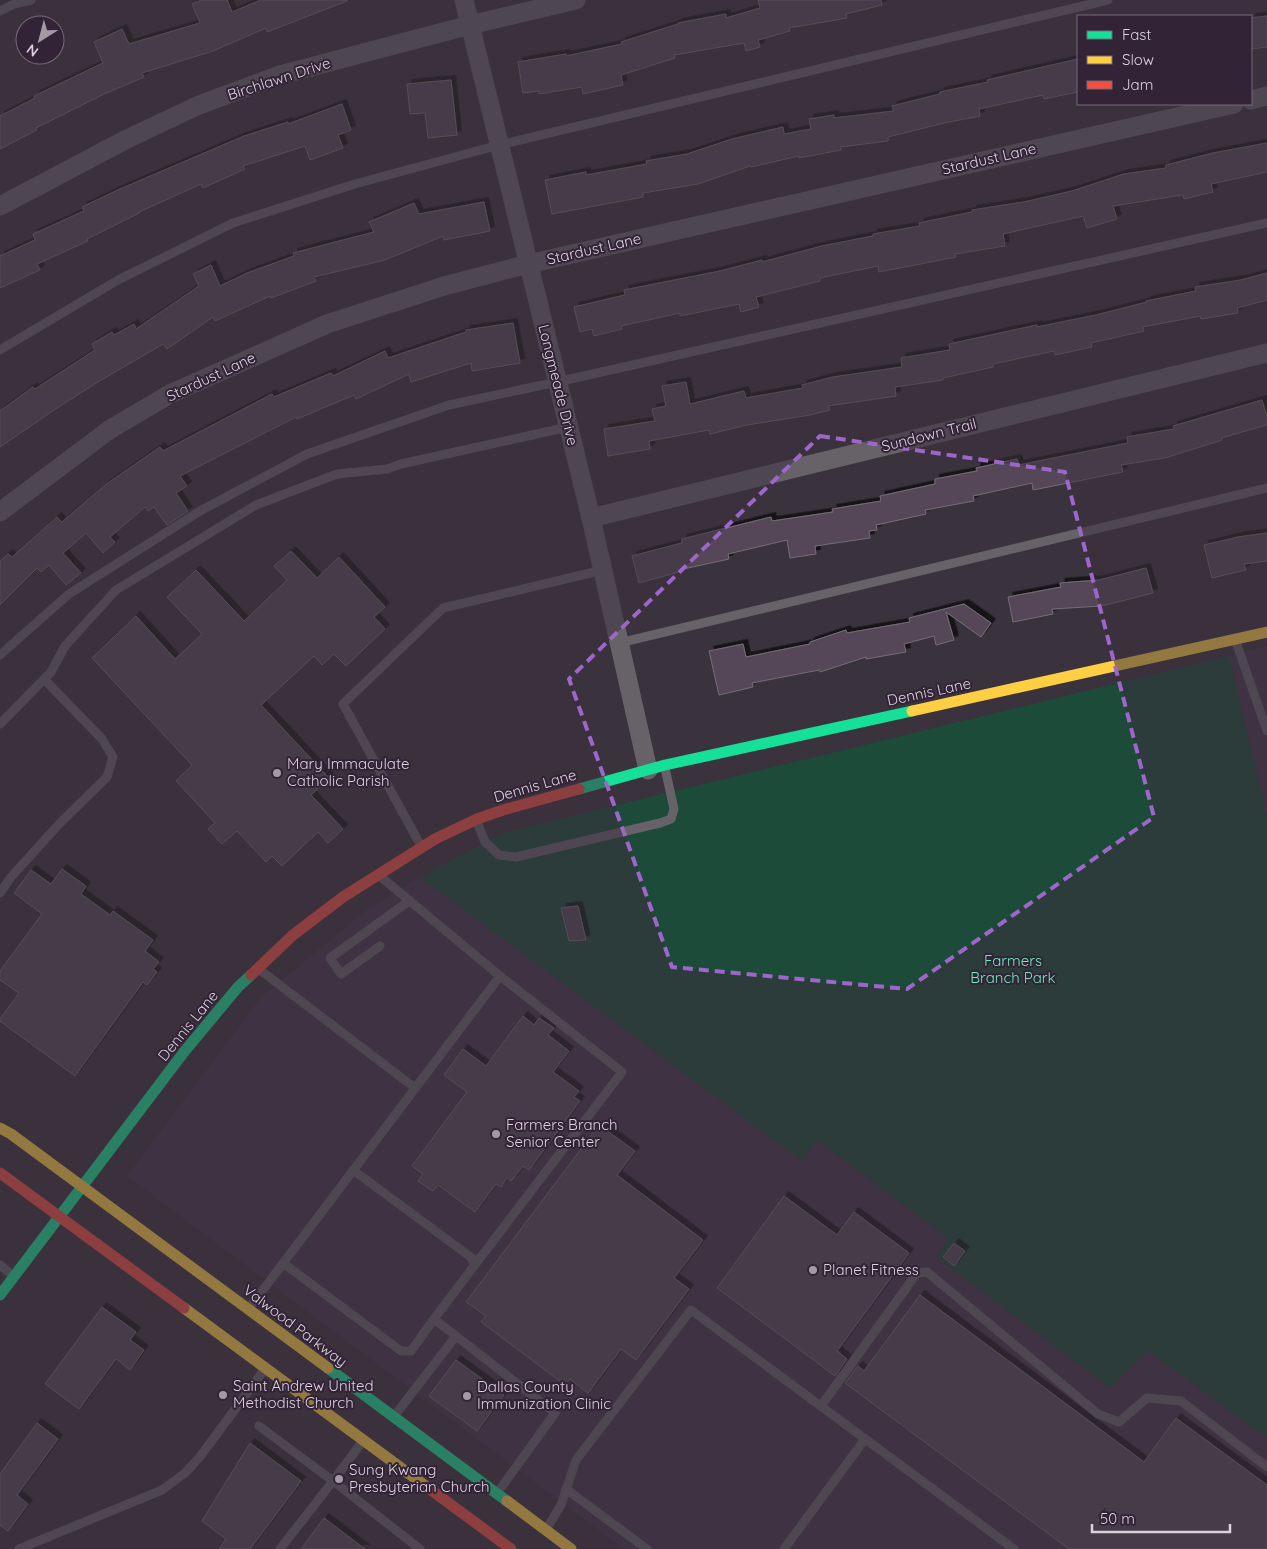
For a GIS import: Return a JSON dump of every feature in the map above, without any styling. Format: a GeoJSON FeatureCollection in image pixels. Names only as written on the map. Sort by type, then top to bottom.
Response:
{"type":"FeatureCollection","features":[{"type":"Feature","properties":{"kind":"street","name":"Longmeade Drive"},"geometry":{"type":"LineString","coordinates":[[464,0],[591,518],[619,643],[656,768]]}},
{"type":"Feature","properties":{"kind":"street","name":"Birchlawn Drive"},"geometry":{"type":"LineString","coordinates":[[0,206],[127,138],[199,106],[280,75],[470,25],[576,0]]}},
{"type":"Feature","properties":{"kind":"street"},"geometry":{"type":"LineString","coordinates":[[1252,100],[1267,96]]}},
{"type":"Feature","properties":{"kind":"street","name":"Stardust Lane"},"geometry":{"type":"LineString","coordinates":[[0,512],[109,430],[170,394],[327,324],[444,286],[528,264],[1230,105]]}},
{"type":"Feature","properties":{"kind":"street","name":"Sundown Trail"},"geometry":{"type":"LineString","coordinates":[[591,518],[1267,353]]}},
{"type":"Feature","properties":{"kind":"street","name":"Dennis Lane"},"geometry":{"type":"LineString","coordinates":[[0,1295],[184,1052],[238,988],[293,935],[343,897],[422,847],[476,819],[656,768],[1267,632]]}},
{"type":"Feature","properties":{"kind":"street","name":"Valwood Parkway"},"geometry":{"type":"LineString","coordinates":[[0,1128],[83,1186],[571,1549]]}},
{"type":"Feature","properties":{"kind":"street"},"geometry":{"type":"LineString","coordinates":[[0,1173],[507,1548]]}},
{"type":"Feature","properties":{"kind":"street"},"geometry":{"type":"LineString","coordinates":[[389,1459],[404,1457]]}},
{"type":"Feature","properties":{"kind":"street"},"geometry":{"type":"LineString","coordinates":[[476,1495],[497,1494]]}},
{"type":"Feature","properties":{"kind":"lane"},"geometry":{"type":"LineString","coordinates":[[0,11],[14,4],[31,0]]}},
{"type":"Feature","properties":{"kind":"lane"},"geometry":{"type":"LineString","coordinates":[[0,350],[118,280],[233,223],[355,184],[499,145],[1108,0]]}},
{"type":"Feature","properties":{"kind":"lane"},"geometry":{"type":"LineString","coordinates":[[0,655],[69,594],[200,511],[307,454],[449,405],[1267,223]]}},
{"type":"Feature","properties":{"kind":"lane"},"geometry":{"type":"LineString","coordinates":[[0,724],[51,672],[65,646],[116,590],[256,505],[337,474],[387,469],[401,464],[568,426]]}},
{"type":"Feature","properties":{"kind":"lane"},"geometry":{"type":"LineString","coordinates":[[619,643],[1267,488]]}},
{"type":"Feature","properties":{"kind":"lane"},"geometry":{"type":"LineString","coordinates":[[422,847],[343,704],[443,608],[603,570]]}},
{"type":"Feature","properties":{"kind":"lane"},"geometry":{"type":"LineString","coordinates":[[1235,639],[1267,731]]}},
{"type":"Feature","properties":{"kind":"lane"},"geometry":{"type":"LineString","coordinates":[[0,893],[60,823],[107,778],[113,757],[102,739],[44,679]]}},
{"type":"Feature","properties":{"kind":"lane"},"geometry":{"type":"LineString","coordinates":[[476,819],[486,842],[499,855],[516,857],[660,823],[671,818],[674,809],[656,768]]}},
{"type":"Feature","properties":{"kind":"lane"},"geometry":{"type":"LineString","coordinates":[[283,1263],[401,1351],[411,1351],[622,1072],[500,976],[377,874]]}},
{"type":"Feature","properties":{"kind":"lane"},"geometry":{"type":"LineString","coordinates":[[380,946],[342,974],[330,958],[409,901]]}},
{"type":"Feature","properties":{"kind":"lane"},"geometry":{"type":"LineString","coordinates":[[258,968],[415,1088]]}},
{"type":"Feature","properties":{"kind":"lane"},"geometry":{"type":"LineString","coordinates":[[248,1309],[500,976]]}},
{"type":"Feature","properties":{"kind":"lane"},"geometry":{"type":"LineString","coordinates":[[354,1170],[472,1258],[474,1266]]}},
{"type":"Feature","properties":{"kind":"lane"},"geometry":{"type":"LineString","coordinates":[[0,1265],[14,1276]]}},
{"type":"Feature","properties":{"kind":"lane"},"geometry":{"type":"LineString","coordinates":[[821,1406],[917,1273],[927,1272],[1098,1414],[1119,1422],[1148,1398],[1181,1402],[1267,1467]]}},
{"type":"Feature","properties":{"kind":"lane"},"geometry":{"type":"LineString","coordinates":[[545,1530],[561,1505],[576,1460],[692,1310],[1014,1549]]}},
{"type":"Feature","properties":{"kind":"lane"},"geometry":{"type":"LineString","coordinates":[[434,1319],[555,1413],[497,1494]]}},
{"type":"Feature","properties":{"kind":"lane"},"geometry":{"type":"LineString","coordinates":[[394,1417],[456,1336]]}},
{"type":"Feature","properties":{"kind":"lane"},"geometry":{"type":"LineString","coordinates":[[19,1549],[162,1490],[185,1473],[199,1458],[266,1368]]}},
{"type":"Feature","properties":{"kind":"lane"},"geometry":{"type":"LineString","coordinates":[[259,1426],[420,1549]]}},
{"type":"Feature","properties":{"kind":"lane"},"geometry":{"type":"LineString","coordinates":[[784,1549],[865,1438]]}},
{"type":"Feature","properties":{"kind":"lane"},"geometry":{"type":"LineString","coordinates":[[280,1549],[363,1440]]}},
{"type":"Feature","properties":{"kind":"lane"},"geometry":{"type":"LineString","coordinates":[[566,1489],[647,1549]]}},
{"type":"Feature","properties":{"kind":"highlighted area"},"geometry":{"type":"Polygon","coordinates":[[[820,436],[1065,472],[1154,817],[907,989],[672,967],[569,679],[820,436]]]}},
{"type":"Feature","properties":{"kind":"shaded area"},"geometry":{"type":"Polygon","coordinates":[[[1267,646],[1267,817],[1229,656],[1267,646]]]}},
{"type":"Feature","properties":{"kind":"shaded area"},"geometry":{"type":"Polygon","coordinates":[[[420,877],[802,1161],[817,1140],[949,1239],[936,1257],[1110,1388],[1148,1351],[1267,1438],[1267,1549],[624,1549],[127,1176],[261,997],[368,909],[420,877]]]}},
{"type":"Feature","properties":{"kind":"green space","name":"Farmers Branch Park"},"geometry":{"type":"Polygon","coordinates":[[[1229,656],[1267,817],[1267,1438],[1148,1351],[1110,1388],[936,1257],[949,1239],[817,1140],[802,1161],[420,877],[503,833],[1229,656]]]}},
{"type":"Feature","properties":{"kind":"building"},"geometry":{"type":"Polygon","coordinates":[[[202,0],[227,0],[232,12],[261,0],[347,1],[267,32],[266,28],[213,51],[142,73],[144,77],[102,95],[36,128],[37,130],[0,149],[0,116],[35,98],[34,96],[103,63],[94,42],[122,29],[129,44],[200,23],[192,4],[202,0]]]}},
{"type":"Feature","properties":{"kind":"building"},"geometry":{"type":"Polygon","coordinates":[[[758,0],[881,0],[882,5],[846,14],[847,18],[789,28],[790,31],[758,40],[760,47],[746,51],[744,43],[674,55],[675,58],[621,75],[623,85],[583,94],[582,87],[539,94],[539,91],[523,93],[518,62],[566,54],[566,56],[622,44],[621,42],[678,23],[726,14],[726,18],[760,8],[758,0]]]}},
{"type":"Feature","properties":{"kind":"building"},"geometry":{"type":"Polygon","coordinates":[[[1267,16],[1267,47],[1252,49],[1252,18],[1267,16]]]}},
{"type":"Feature","properties":{"kind":"building"},"geometry":{"type":"Polygon","coordinates":[[[1077,59],[1077,92],[1044,99],[1043,95],[979,109],[980,116],[888,137],[888,141],[840,147],[841,150],[750,166],[698,184],[643,193],[643,197],[552,214],[545,180],[586,172],[586,175],[647,164],[646,161],[687,154],[732,139],[783,127],[784,134],[811,129],[809,119],[834,115],[834,118],[894,111],[892,106],[940,94],[940,92],[988,82],[987,80],[1077,59]]]}},
{"type":"Feature","properties":{"kind":"building"},"geometry":{"type":"Polygon","coordinates":[[[451,80],[457,135],[428,138],[425,113],[410,114],[407,84],[451,80]]]}},
{"type":"Feature","properties":{"kind":"building"},"geometry":{"type":"Polygon","coordinates":[[[342,104],[351,130],[338,135],[343,148],[310,160],[305,146],[243,166],[245,169],[203,188],[201,184],[139,212],[87,239],[88,241],[37,264],[40,270],[0,288],[0,256],[35,240],[33,234],[84,211],[82,207],[244,136],[288,122],[288,124],[342,104]]]}},
{"type":"Feature","properties":{"kind":"building"},"geometry":{"type":"Polygon","coordinates":[[[1267,143],[1267,172],[1211,184],[1213,192],[1184,199],[1183,195],[1113,206],[1117,219],[1087,228],[1083,216],[1003,234],[1005,246],[955,254],[956,257],[879,272],[878,266],[820,278],[820,281],[756,297],[759,307],[741,312],[739,304],[680,316],[680,313],[621,326],[622,329],[594,336],[592,329],[580,332],[574,307],[625,295],[624,290],[720,271],[762,260],[762,262],[822,246],[873,236],[873,234],[920,226],[919,223],[972,212],[972,210],[1024,202],[1072,191],[1124,174],[1166,168],[1166,165],[1213,153],[1267,143]]]}},
{"type":"Feature","properties":{"kind":"building"},"geometry":{"type":"Polygon","coordinates":[[[484,202],[490,231],[444,240],[443,236],[385,260],[314,277],[316,281],[271,298],[270,296],[215,321],[213,317],[167,349],[163,344],[98,382],[0,447],[0,411],[33,387],[35,389],[95,350],[92,344],[112,332],[114,335],[134,324],[136,329],[199,286],[193,274],[211,265],[220,286],[247,273],[294,256],[293,253],[374,232],[369,222],[414,203],[419,214],[484,202]]]}},
{"type":"Feature","properties":{"kind":"building"},"geometry":{"type":"Polygon","coordinates":[[[1267,273],[1267,300],[1237,308],[1238,313],[1201,319],[1200,316],[1143,327],[1144,331],[1091,343],[1092,347],[1055,355],[1054,351],[993,364],[993,367],[943,378],[943,380],[895,387],[896,396],[828,406],[830,410],[810,415],[747,425],[710,434],[709,430],[649,441],[650,449],[608,456],[604,429],[655,421],[652,409],[666,406],[662,386],[686,382],[690,404],[744,391],[746,398],[803,388],[802,385],[833,377],[902,367],[901,358],[950,350],[949,344],[1037,325],[1037,327],[1096,315],[1146,301],[1196,291],[1195,287],[1241,280],[1267,273]]]}},
{"type":"Feature","properties":{"kind":"building"},"geometry":{"type":"Polygon","coordinates":[[[513,323],[520,363],[472,371],[471,363],[411,382],[409,374],[356,399],[354,395],[297,419],[296,417],[180,476],[187,486],[176,493],[188,511],[167,525],[154,507],[148,511],[145,507],[110,537],[115,542],[103,553],[86,533],[63,553],[81,573],[66,585],[49,565],[41,572],[37,568],[0,605],[0,561],[8,554],[12,557],[57,517],[62,522],[105,485],[160,447],[163,451],[272,394],[274,397],[331,373],[333,376],[385,351],[388,358],[466,332],[466,330],[513,323]]]}},
{"type":"Feature","properties":{"kind":"building"},"geometry":{"type":"Polygon","coordinates":[[[1262,400],[1267,417],[1267,425],[1221,438],[1222,440],[1165,458],[1121,465],[1123,472],[1033,490],[1032,483],[973,496],[974,501],[925,510],[926,514],[876,525],[877,530],[869,531],[870,538],[815,546],[816,554],[790,558],[787,540],[728,554],[729,559],[679,570],[679,572],[639,583],[632,556],[682,543],[682,539],[771,517],[772,521],[833,512],[832,509],[881,501],[880,496],[935,484],[935,479],[977,471],[976,468],[1017,459],[1019,465],[1128,443],[1127,437],[1174,429],[1173,426],[1262,400]]]}},
{"type":"Feature","properties":{"kind":"building"},"geometry":{"type":"Polygon","coordinates":[[[1267,533],[1267,561],[1244,564],[1246,570],[1212,578],[1204,545],[1267,533]]]}},
{"type":"Feature","properties":{"kind":"building"},"geometry":{"type":"Polygon","coordinates":[[[291,551],[317,578],[339,557],[385,607],[374,617],[385,629],[346,666],[334,654],[322,665],[314,656],[261,705],[329,778],[311,795],[343,829],[328,843],[318,832],[282,866],[272,856],[266,862],[237,831],[222,844],[208,829],[215,823],[176,781],[192,765],[92,658],[136,616],[175,659],[202,634],[167,597],[196,570],[244,621],[287,580],[274,566],[291,551]]]}},
{"type":"Feature","properties":{"kind":"building"},"geometry":{"type":"Polygon","coordinates":[[[1146,568],[1153,593],[1102,606],[1052,609],[1053,614],[1013,622],[1008,597],[1061,587],[1060,583],[1099,580],[1146,568]]]}},
{"type":"Feature","properties":{"kind":"building"},"geometry":{"type":"Polygon","coordinates":[[[964,604],[991,623],[981,637],[946,612],[954,640],[936,645],[934,636],[904,644],[906,652],[866,659],[866,657],[820,672],[819,670],[752,683],[753,687],[719,695],[709,651],[743,644],[746,657],[810,644],[810,642],[846,630],[847,633],[910,622],[909,618],[964,604]]]}},
{"type":"Feature","properties":{"kind":"building"},"geometry":{"type":"Polygon","coordinates":[[[62,869],[86,886],[81,894],[110,915],[113,911],[153,940],[145,951],[159,962],[153,969],[157,972],[147,985],[143,982],[75,1076],[0,1021],[19,993],[0,980],[0,971],[42,914],[14,893],[31,870],[51,884],[62,869]]]}},
{"type":"Feature","properties":{"kind":"building"},"geometry":{"type":"Polygon","coordinates":[[[578,906],[586,940],[569,941],[561,908],[578,906]]]}},
{"type":"Feature","properties":{"kind":"building","name":"Farmers Branch Senior Center"},"geometry":{"type":"Polygon","coordinates":[[[523,1016],[534,1025],[539,1018],[554,1028],[548,1035],[569,1051],[553,1072],[579,1091],[574,1097],[580,1101],[529,1170],[523,1166],[511,1181],[507,1178],[501,1187],[496,1184],[475,1212],[438,1185],[433,1191],[418,1181],[423,1174],[412,1166],[467,1092],[444,1075],[463,1049],[486,1066],[523,1016]]]}},
{"type":"Feature","properties":{"kind":"building"},"geometry":{"type":"Polygon","coordinates":[[[599,1125],[635,1151],[617,1175],[703,1240],[674,1278],[689,1289],[636,1360],[621,1349],[588,1393],[570,1379],[565,1385],[481,1322],[486,1316],[466,1302],[599,1125]]]}},
{"type":"Feature","properties":{"kind":"building","name":"Planet Fitness"},"geometry":{"type":"Polygon","coordinates":[[[784,1196],[837,1235],[854,1212],[909,1253],[837,1351],[847,1359],[835,1376],[717,1288],[784,1196]]]}},
{"type":"Feature","properties":{"kind":"building"},"geometry":{"type":"Polygon","coordinates":[[[954,1243],[965,1251],[954,1266],[943,1257],[954,1243]]]}},
{"type":"Feature","properties":{"kind":"building"},"geometry":{"type":"Polygon","coordinates":[[[920,1295],[1144,1462],[1176,1418],[1267,1485],[1267,1549],[1069,1549],[845,1383],[858,1366],[864,1371],[920,1295]]]}},
{"type":"Feature","properties":{"kind":"building"},"geometry":{"type":"Polygon","coordinates":[[[102,1307],[136,1332],[130,1340],[144,1350],[130,1370],[116,1359],[79,1409],[45,1384],[102,1307]]]}},
{"type":"Feature","properties":{"kind":"building","name":"Dallas County Immunization Clinic"},"geometry":{"type":"Polygon","coordinates":[[[456,1360],[504,1395],[477,1431],[429,1396],[456,1360]]]}},
{"type":"Feature","properties":{"kind":"building"},"geometry":{"type":"Polygon","coordinates":[[[37,1423],[58,1439],[17,1495],[28,1504],[8,1531],[0,1525],[0,1474],[37,1423]]]}},
{"type":"Feature","properties":{"kind":"building"},"geometry":{"type":"Polygon","coordinates":[[[250,1443],[301,1481],[250,1549],[219,1549],[226,1539],[202,1521],[250,1443]]]}},
{"type":"Feature","properties":{"kind":"building"},"geometry":{"type":"Polygon","coordinates":[[[324,1518],[365,1549],[301,1549],[324,1518]]]}},
{"type":"Feature","properties":{"kind":"traffic: fast"},"geometry":{"type":"LineString","coordinates":[[579,789],[665,765],[912,711]]}},
{"type":"Feature","properties":{"kind":"traffic: fast"},"geometry":{"type":"LineString","coordinates":[[0,1295],[184,1052],[238,987],[251,975]]}},
{"type":"Feature","properties":{"kind":"traffic: fast"},"geometry":{"type":"LineString","coordinates":[[328,1368],[507,1501]]}},
{"type":"Feature","properties":{"kind":"traffic: slow"},"geometry":{"type":"LineString","coordinates":[[912,711],[1267,632]]}},
{"type":"Feature","properties":{"kind":"traffic: slow"},"geometry":{"type":"LineString","coordinates":[[0,1128],[11,1134],[328,1368]]}},
{"type":"Feature","properties":{"kind":"traffic: slow"},"geometry":{"type":"LineString","coordinates":[[184,1308],[427,1487]]}},
{"type":"Feature","properties":{"kind":"traffic: slow"},"geometry":{"type":"LineString","coordinates":[[507,1501],[571,1549]]}},
{"type":"Feature","properties":{"kind":"traffic: jam"},"geometry":{"type":"LineString","coordinates":[[251,975],[293,935],[343,897],[435,839],[477,819],[579,789]]}},
{"type":"Feature","properties":{"kind":"traffic: jam"},"geometry":{"type":"LineString","coordinates":[[0,1173],[184,1308]]}},
{"type":"Feature","properties":{"kind":"traffic: jam"},"geometry":{"type":"LineString","coordinates":[[427,1487],[511,1549]]}},
{"type":"Feature","properties":{"kind":"place","name":"Mary Immaculate Catholic Parish"},"geometry":{"type":"Point","coordinates":[277,773]}},
{"type":"Feature","properties":{"kind":"place","name":"Farmers Branch Senior Center"},"geometry":{"type":"Point","coordinates":[496,1134]}},
{"type":"Feature","properties":{"kind":"place","name":"Planet Fitness"},"geometry":{"type":"Point","coordinates":[813,1270]}},
{"type":"Feature","properties":{"kind":"place","name":"Saint Andrew United Methodist Church"},"geometry":{"type":"Point","coordinates":[223,1395]}},
{"type":"Feature","properties":{"kind":"place","name":"Dallas County Immunization Clinic"},"geometry":{"type":"Point","coordinates":[467,1396]}},
{"type":"Feature","properties":{"kind":"place","name":"Sung Kwang Presbyterian Church"},"geometry":{"type":"Point","coordinates":[339,1479]}}]}
